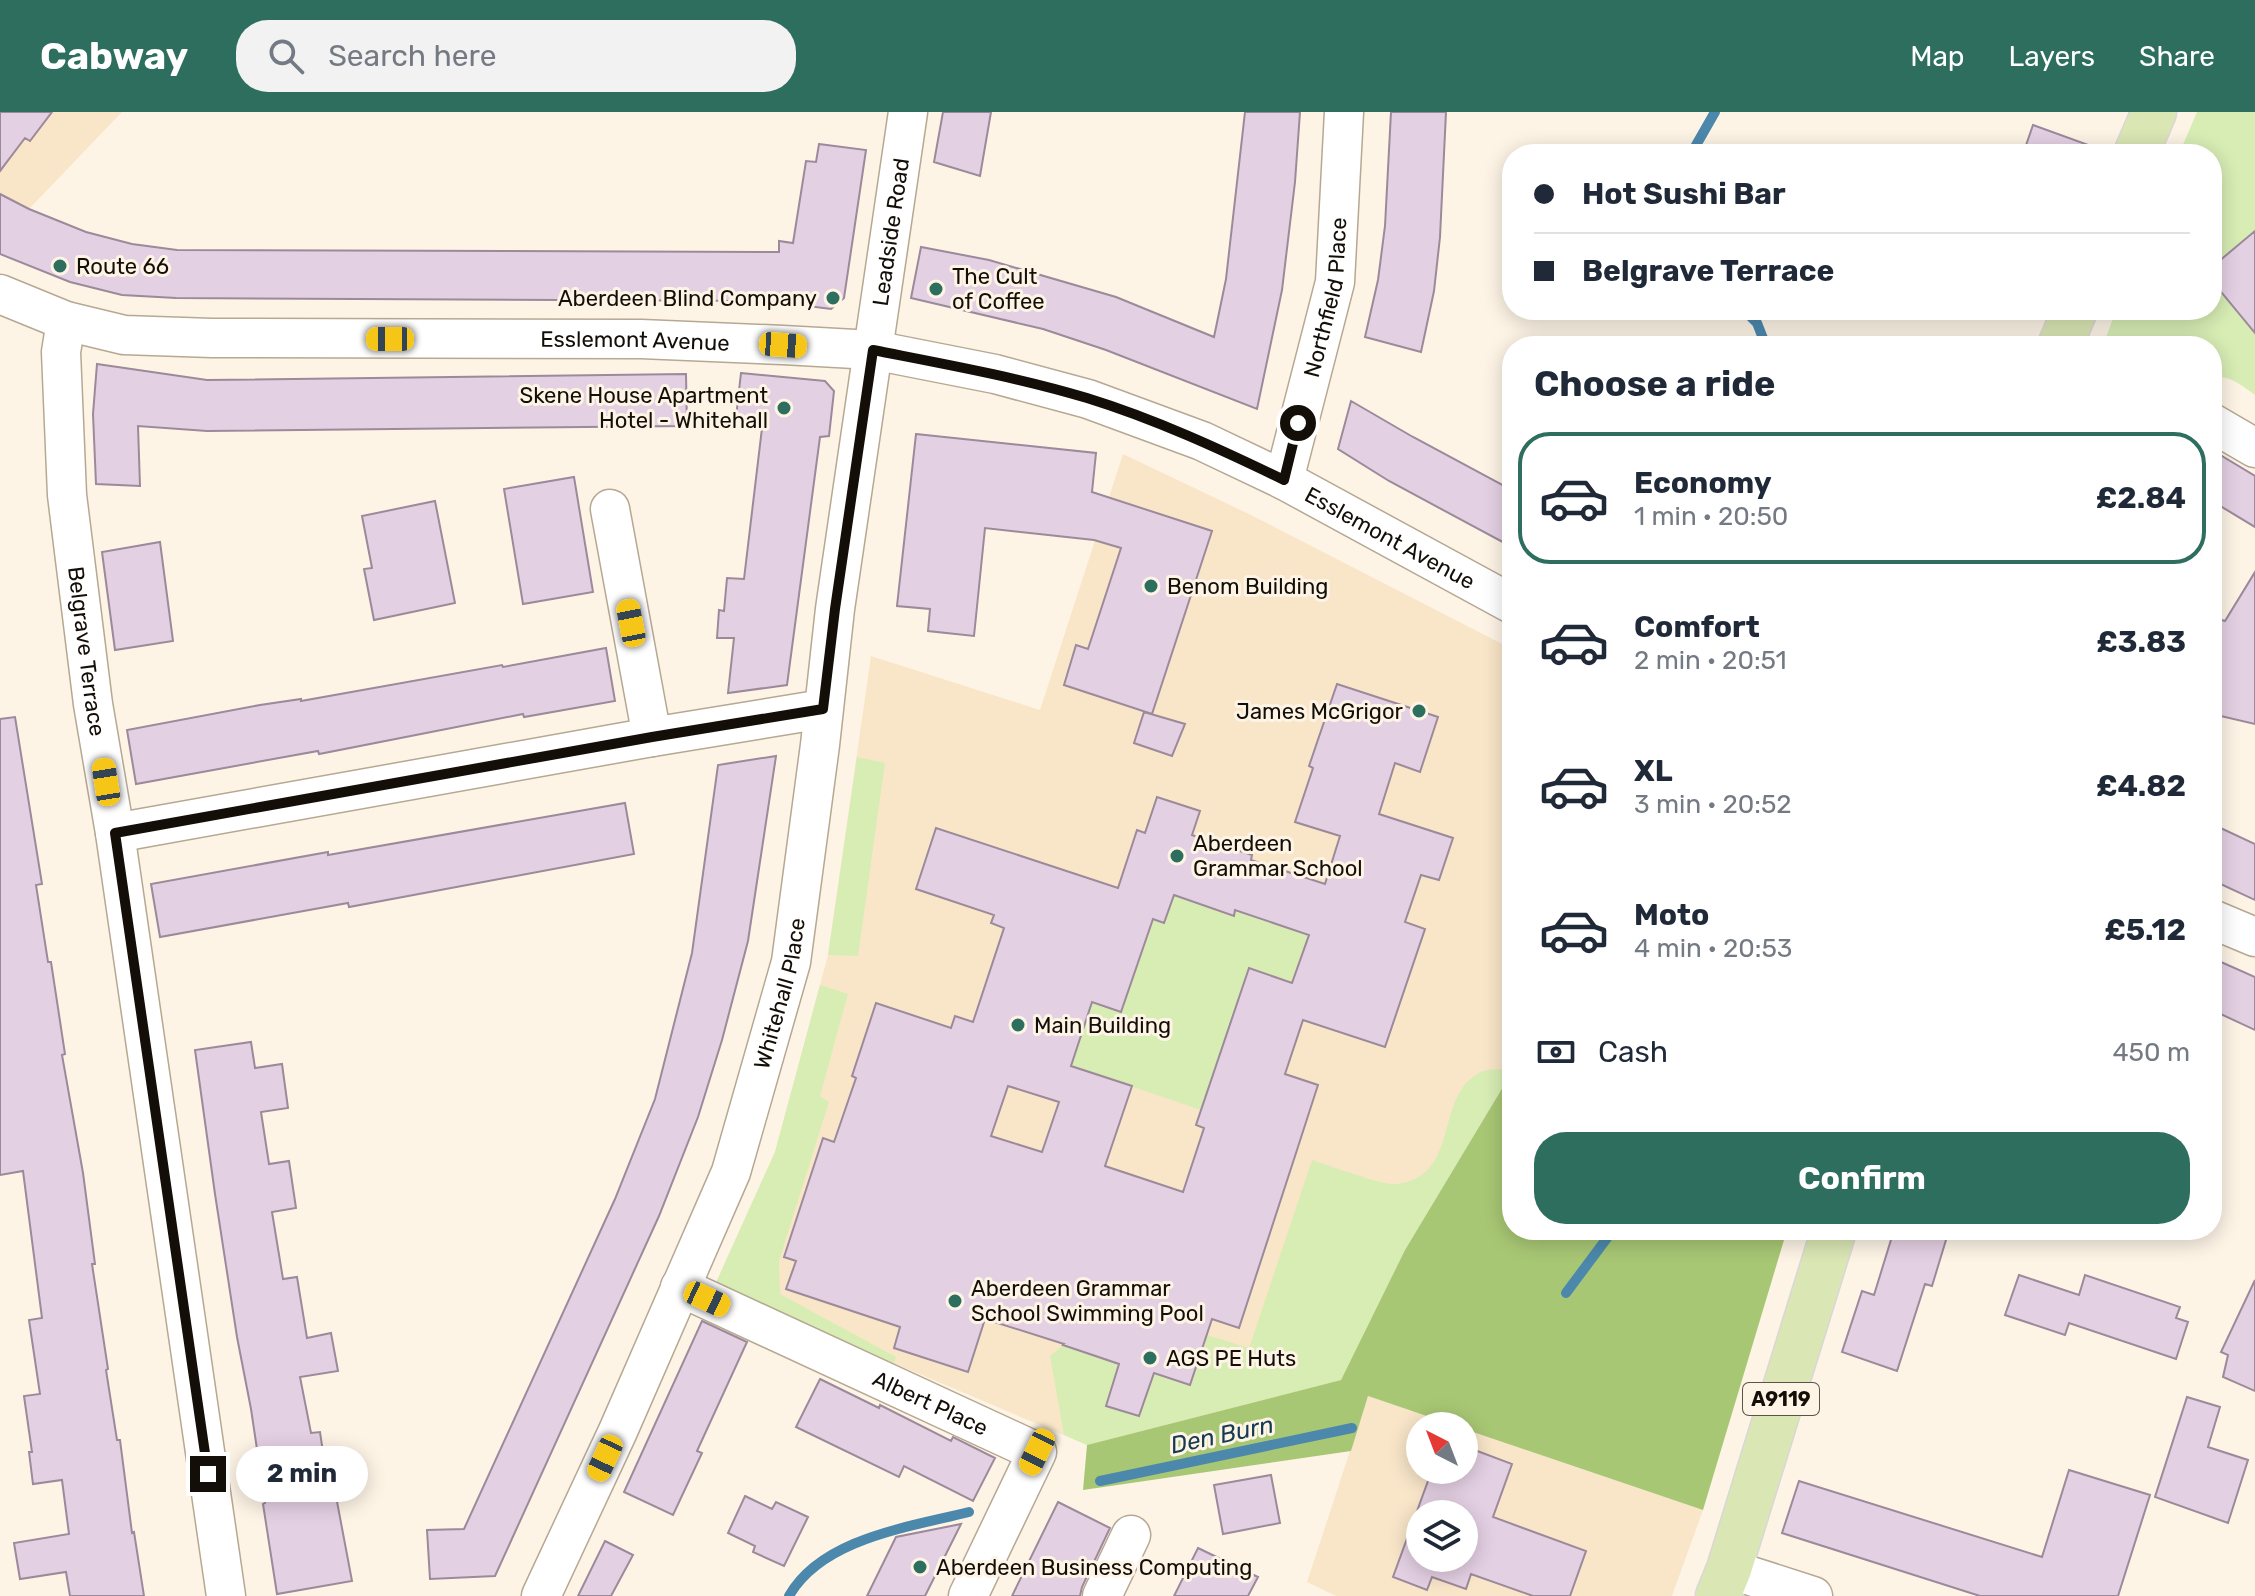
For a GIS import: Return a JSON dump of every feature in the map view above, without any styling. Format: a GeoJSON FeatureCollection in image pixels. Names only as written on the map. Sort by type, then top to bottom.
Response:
{"type":"FeatureCollection","features":[{"type":"Feature","properties":{"kind":"main road"},"geometry":{"type":"LineString","coordinates":[[2140,144],[2154,112]]}},
{"type":"Feature","properties":{"kind":"main road","name":"A9119"},"geometry":{"type":"LineString","coordinates":[[1723,1582],[1831,1240]]}},
{"type":"Feature","properties":{"kind":"street","name":"Leadside Road"},"geometry":{"type":"LineString","coordinates":[[873,350],[908,112]]}},
{"type":"Feature","properties":{"kind":"street","name":"Northfield Place"},"geometry":{"type":"LineString","coordinates":[[1284,480],[1335,282],[1344,112]]}},
{"type":"Feature","properties":{"kind":"street","name":"Esslemont Avenue"},"geometry":{"type":"LineString","coordinates":[[0,294],[66,321],[124,335],[641,339],[873,350],[995,374],[1088,399],[1202,441],[1284,480],[1502,599]]}},
{"type":"Feature","properties":{"kind":"street","name":"Belgrave Terrace"},"geometry":{"type":"LineString","coordinates":[[66,321],[61,352],[67,495],[93,704],[115,833],[226,1596]]}},
{"type":"Feature","properties":{"kind":"street","name":"Whitehall Place"},"geometry":{"type":"LineString","coordinates":[[541,1596],[618,1431],[731,1172],[791,962],[835,609],[873,350]]}},
{"type":"Feature","properties":{"kind":"street"},"geometry":{"type":"LineString","coordinates":[[2222,429],[2255,448]]}},
{"type":"Feature","properties":{"kind":"street"},"geometry":{"type":"LineString","coordinates":[[610,509],[652,737]]}},
{"type":"Feature","properties":{"kind":"street"},"geometry":{"type":"LineString","coordinates":[[115,833],[823,709]]}},
{"type":"Feature","properties":{"kind":"street"},"geometry":{"type":"LineString","coordinates":[[2222,923],[2255,937]]}},
{"type":"Feature","properties":{"kind":"street","name":"Albert Place"},"geometry":{"type":"LineString","coordinates":[[680,1287],[1037,1452],[968,1596]]}},
{"type":"Feature","properties":{"kind":"street"},"geometry":{"type":"LineString","coordinates":[[1102,1596],[1131,1535]]}},
{"type":"Feature","properties":{"kind":"street"},"geometry":{"type":"LineString","coordinates":[[1723,1582],[1813,1596]]}},
{"type":"Feature","properties":{"kind":"shaded area"},"geometry":{"type":"Polygon","coordinates":[[[0,112],[122,112],[29,209],[0,194],[0,112]]]}},
{"type":"Feature","properties":{"kind":"shaded area","name":"Aberdeen Grammar School"},"geometry":{"type":"Polygon","coordinates":[[[1123,454],[1251,515],[1502,644],[1502,1089],[1405,1250],[1341,1380],[1087,1445],[714,1287],[775,1152],[828,955],[871,656],[1040,710],[1123,454]]]}},
{"type":"Feature","properties":{"kind":"shaded area"},"geometry":{"type":"Polygon","coordinates":[[[1368,1396],[1415,1412],[1406,1412],[1406,1484],[1478,1484],[1478,1434],[1703,1510],[1672,1596],[1336,1596],[1307,1582],[1368,1396]]]}},
{"type":"Feature","properties":{"kind":"green space"},"geometry":{"type":"Polygon","coordinates":[[[2197,112],[2255,112],[2255,231],[2222,259],[2222,144],[2183,144],[2197,112]]]}},
{"type":"Feature","properties":{"kind":"green space"},"geometry":{"type":"Polygon","coordinates":[[[2222,293],[2255,333],[2255,395],[2240,384],[2222,378],[2222,336],[2107,336],[2112,320],[2222,320],[2222,293]]]}},
{"type":"Feature","properties":{"kind":"green space"},"geometry":{"type":"Polygon","coordinates":[[[857,757],[885,763],[858,956],[828,955],[857,757]]]}},
{"type":"Feature","properties":{"kind":"green space"},"geometry":{"type":"Polygon","coordinates":[[[1174,895],[1233,915],[1235,910],[1309,935],[1292,983],[1249,969],[1201,1110],[1071,1066],[1092,1002],[1122,1012],[1137,966],[1147,917],[1164,923],[1174,895]]]}},
{"type":"Feature","properties":{"kind":"green space"},"geometry":{"type":"Polygon","coordinates":[[[820,985],[848,994],[820,1096],[829,1102],[779,1261],[780,1294],[896,1357],[894,1363],[714,1287],[775,1152],[820,985]]]}},
{"type":"Feature","properties":{"kind":"green space"},"geometry":{"type":"Polygon","coordinates":[[[1502,1070],[1502,1089],[1405,1250],[1341,1380],[1087,1445],[1064,1435],[1050,1356],[1063,1345],[1119,1364],[1106,1405],[1139,1416],[1154,1373],[1190,1385],[1201,1352],[1162,1321],[1249,1348],[1312,1160],[1390,1184],[1417,1178],[1430,1167],[1439,1151],[1457,1098],[1466,1083],[1481,1072],[1502,1070]]]}},
{"type":"Feature","properties":{"kind":"green space"},"geometry":{"type":"Polygon","coordinates":[[[1502,1089],[1502,1240],[1784,1240],[1703,1510],[1478,1434],[1478,1412],[1415,1412],[1368,1396],[1351,1451],[1083,1490],[1087,1445],[1341,1380],[1405,1250],[1502,1089]]]}},
{"type":"Feature","properties":{"kind":"building"},"geometry":{"type":"Polygon","coordinates":[[[0,112],[52,112],[30,141],[25,138],[0,171],[0,112]]]}},
{"type":"Feature","properties":{"kind":"building"},"geometry":{"type":"Polygon","coordinates":[[[943,112],[991,112],[980,176],[934,162],[943,112]]]}},
{"type":"Feature","properties":{"kind":"building"},"geometry":{"type":"Polygon","coordinates":[[[1245,112],[1300,112],[1282,290],[1257,409],[1043,329],[911,298],[921,247],[989,260],[1116,297],[1214,337],[1226,279],[1245,112]]]}},
{"type":"Feature","properties":{"kind":"building"},"geometry":{"type":"Polygon","coordinates":[[[1391,112],[1446,112],[1440,237],[1434,291],[1421,352],[1365,337],[1378,280],[1385,226],[1391,112]]]}},
{"type":"Feature","properties":{"kind":"building"},"geometry":{"type":"Polygon","coordinates":[[[2033,125],[2086,144],[2026,144],[2033,125]]]}},
{"type":"Feature","properties":{"kind":"building"},"geometry":{"type":"Polygon","coordinates":[[[819,144],[866,150],[844,298],[831,309],[769,301],[176,298],[122,295],[70,282],[0,254],[0,194],[86,232],[132,244],[177,250],[779,252],[779,241],[793,243],[806,161],[816,162],[819,144]]]}},
{"type":"Feature","properties":{"kind":"building"},"geometry":{"type":"Polygon","coordinates":[[[2255,231],[2255,333],[2222,293],[2222,259],[2255,231]]]}},
{"type":"Feature","properties":{"kind":"building"},"geometry":{"type":"Polygon","coordinates":[[[97,364],[207,380],[686,374],[687,426],[207,431],[138,426],[140,486],[96,484],[93,414],[97,364]]]}},
{"type":"Feature","properties":{"kind":"building"},"geometry":{"type":"Polygon","coordinates":[[[741,373],[825,381],[834,391],[829,436],[820,437],[787,685],[728,693],[734,638],[717,638],[719,610],[724,611],[727,578],[744,579],[762,428],[735,426],[741,373]]]}},
{"type":"Feature","properties":{"kind":"building"},"geometry":{"type":"Polygon","coordinates":[[[1351,401],[1502,485],[1502,542],[1389,481],[1338,449],[1351,401]]]}},
{"type":"Feature","properties":{"kind":"building"},"geometry":{"type":"Polygon","coordinates":[[[916,434],[1096,453],[1092,492],[1212,531],[1152,714],[1064,685],[1076,645],[1088,649],[1121,548],[1094,540],[985,528],[974,636],[928,631],[930,609],[897,606],[916,434]]]}},
{"type":"Feature","properties":{"kind":"building"},"geometry":{"type":"Polygon","coordinates":[[[2222,456],[2255,476],[2255,527],[2222,507],[2222,456]]]}},
{"type":"Feature","properties":{"kind":"building"},"geometry":{"type":"Polygon","coordinates":[[[574,477],[593,592],[523,604],[504,489],[574,477]]]}},
{"type":"Feature","properties":{"kind":"building"},"geometry":{"type":"Polygon","coordinates":[[[435,501],[455,603],[374,620],[364,569],[372,568],[362,516],[435,501]]]}},
{"type":"Feature","properties":{"kind":"building"},"geometry":{"type":"Polygon","coordinates":[[[160,542],[173,641],[115,650],[102,552],[160,542]]]}},
{"type":"Feature","properties":{"kind":"building"},"geometry":{"type":"Polygon","coordinates":[[[2255,572],[2255,724],[2222,716],[2222,620],[2225,621],[2255,572]]]}},
{"type":"Feature","properties":{"kind":"building"},"geometry":{"type":"Polygon","coordinates":[[[606,648],[615,701],[524,717],[523,714],[319,754],[318,751],[136,784],[127,730],[606,648]]]}},
{"type":"Feature","properties":{"kind":"building","name":"Main Building"},"geometry":{"type":"Polygon","coordinates":[[[1337,684],[1438,717],[1420,772],[1395,763],[1379,814],[1453,838],[1439,880],[1421,875],[1405,922],[1425,929],[1385,1047],[1303,1020],[1285,1074],[1318,1085],[1239,1328],[1212,1319],[1190,1385],[1154,1373],[1139,1416],[1106,1406],[1119,1364],[1064,1344],[985,1319],[968,1372],[894,1348],[900,1327],[786,1289],[796,1261],[784,1257],[823,1138],[834,1142],[856,1078],[852,1076],[876,1003],[951,1028],[955,1016],[973,1022],[1004,928],[991,923],[994,915],[916,889],[936,828],[1118,888],[1137,830],[1145,833],[1157,797],[1200,811],[1192,835],[1252,855],[1251,860],[1325,884],[1340,836],[1295,822],[1313,768],[1309,766],[1337,684]],[[1174,895],[1164,923],[1153,919],[1121,1012],[1092,1002],[1071,1066],[1132,1086],[1105,1166],[1183,1192],[1204,1128],[1196,1125],[1249,968],[1292,983],[1309,935],[1235,910],[1234,916],[1174,895]],[[1008,1086],[991,1136],[1042,1152],[1059,1102],[1008,1086]]]}},
{"type":"Feature","properties":{"kind":"building"},"geometry":{"type":"Polygon","coordinates":[[[1144,712],[1185,724],[1172,756],[1134,743],[1144,712]]]}},
{"type":"Feature","properties":{"kind":"building"},"geometry":{"type":"Polygon","coordinates":[[[15,717],[42,884],[36,885],[48,962],[51,962],[65,1054],[62,1055],[83,1173],[106,1370],[144,1596],[70,1596],[66,1572],[20,1579],[14,1543],[69,1534],[62,1480],[33,1484],[24,1396],[40,1394],[29,1320],[42,1318],[23,1171],[0,1175],[0,719],[15,717]]]}},
{"type":"Feature","properties":{"kind":"building"},"geometry":{"type":"Polygon","coordinates":[[[776,756],[748,941],[698,1117],[659,1216],[495,1576],[430,1579],[427,1530],[464,1529],[615,1199],[655,1099],[692,953],[718,765],[776,756]]]}},
{"type":"Feature","properties":{"kind":"building"},"geometry":{"type":"Polygon","coordinates":[[[625,803],[634,854],[349,907],[348,903],[160,937],[151,884],[625,803]]]}},
{"type":"Feature","properties":{"kind":"building"},"geometry":{"type":"Polygon","coordinates":[[[2222,829],[2255,844],[2255,900],[2222,885],[2222,829]]]}},
{"type":"Feature","properties":{"kind":"building"},"geometry":{"type":"Polygon","coordinates":[[[2222,962],[2255,977],[2255,1030],[2222,1015],[2222,962]]]}},
{"type":"Feature","properties":{"kind":"building"},"geometry":{"type":"Polygon","coordinates":[[[251,1042],[255,1068],[282,1064],[288,1108],[261,1112],[269,1164],[289,1161],[296,1208],[272,1212],[283,1279],[297,1277],[307,1338],[331,1333],[338,1371],[300,1377],[311,1433],[320,1432],[329,1492],[335,1491],[352,1581],[277,1594],[195,1050],[251,1042]]]}},
{"type":"Feature","properties":{"kind":"building"},"geometry":{"type":"Polygon","coordinates":[[[1891,1240],[1946,1240],[1932,1286],[1925,1284],[1897,1371],[1842,1352],[1862,1291],[1874,1295],[1891,1240]]]}},
{"type":"Feature","properties":{"kind":"building"},"geometry":{"type":"Polygon","coordinates":[[[2019,1275],[2079,1295],[2085,1275],[2180,1307],[2176,1318],[2188,1322],[2176,1359],[2069,1323],[2065,1335],[2005,1315],[2019,1275]]]}},
{"type":"Feature","properties":{"kind":"building"},"geometry":{"type":"Polygon","coordinates":[[[2255,1280],[2255,1391],[2223,1377],[2228,1355],[2221,1352],[2255,1280]]]}},
{"type":"Feature","properties":{"kind":"building"},"geometry":{"type":"Polygon","coordinates":[[[702,1321],[747,1342],[697,1451],[702,1453],[673,1515],[624,1492],[702,1321]]]}},
{"type":"Feature","properties":{"kind":"building"},"geometry":{"type":"Polygon","coordinates":[[[820,1379],[951,1441],[953,1437],[995,1458],[973,1501],[904,1466],[899,1477],[796,1427],[820,1379]]]}},
{"type":"Feature","properties":{"kind":"building"},"geometry":{"type":"Polygon","coordinates":[[[2187,1397],[2220,1407],[2208,1447],[2248,1460],[2228,1523],[2155,1497],[2187,1397]]]}},
{"type":"Feature","properties":{"kind":"building"},"geometry":{"type":"Polygon","coordinates":[[[1478,1451],[1512,1464],[1493,1517],[1586,1551],[1570,1596],[1533,1596],[1471,1574],[1466,1589],[1432,1577],[1427,1590],[1393,1577],[1406,1541],[1406,1572],[1478,1572],[1478,1500],[1421,1500],[1427,1484],[1478,1484],[1478,1451]]]}},
{"type":"Feature","properties":{"kind":"building"},"geometry":{"type":"Polygon","coordinates":[[[2069,1470],[2150,1495],[2118,1596],[1980,1596],[1782,1533],[1799,1481],[2042,1557],[2069,1470]]]}},
{"type":"Feature","properties":{"kind":"building"},"geometry":{"type":"Polygon","coordinates":[[[1271,1475],[1280,1523],[1223,1534],[1214,1485],[1271,1475]]]}},
{"type":"Feature","properties":{"kind":"building"},"geometry":{"type":"Polygon","coordinates":[[[745,1496],[772,1509],[776,1502],[808,1517],[784,1566],[753,1552],[755,1546],[728,1533],[745,1496]]]}},
{"type":"Feature","properties":{"kind":"building"},"geometry":{"type":"Polygon","coordinates":[[[1058,1502],[1110,1528],[1080,1596],[1012,1596],[1058,1502]]]}},
{"type":"Feature","properties":{"kind":"building"},"geometry":{"type":"Polygon","coordinates":[[[961,1524],[925,1596],[867,1596],[896,1537],[961,1524]]]}},
{"type":"Feature","properties":{"kind":"building"},"geometry":{"type":"Polygon","coordinates":[[[605,1541],[633,1555],[611,1596],[578,1596],[605,1541]]]}},
{"type":"Feature","properties":{"kind":"building"},"geometry":{"type":"Polygon","coordinates":[[[1198,1548],[1258,1577],[1248,1596],[1174,1596],[1198,1548]]]}},
{"type":"Feature","properties":{"kind":"waterway","name":"Den Burn"},"geometry":{"type":"LineString","coordinates":[[1697,144],[1715,112]]}},
{"type":"Feature","properties":{"kind":"waterway","name":"Den Burn"},"geometry":{"type":"LineString","coordinates":[[1754,320],[1762,336]]}},
{"type":"Feature","properties":{"kind":"waterway","name":"Den Burn"},"geometry":{"type":"LineString","coordinates":[[1566,1293],[1606,1240]]}},
{"type":"Feature","properties":{"kind":"waterway","name":"Den Burn"},"geometry":{"type":"LineString","coordinates":[[1100,1481],[1352,1428]]}},
{"type":"Feature","properties":{"kind":"waterway","name":"Den Burn"},"geometry":{"type":"LineString","coordinates":[[789,1596],[804,1576],[845,1548],[895,1530],[969,1512]]}},
{"type":"Feature","properties":{"kind":"place","name":"Route 66"},"geometry":{"type":"Point","coordinates":[60,266]}},
{"type":"Feature","properties":{"kind":"place","name":"The Cult of Coffee"},"geometry":{"type":"Point","coordinates":[936,289]}},
{"type":"Feature","properties":{"kind":"place","name":"Aberdeen Blind Company"},"geometry":{"type":"Point","coordinates":[833,298]}},
{"type":"Feature","properties":{"kind":"place","name":"Skene House Apartment Hotel - Whitehall"},"geometry":{"type":"Point","coordinates":[784,408]}},
{"type":"Feature","properties":{"kind":"place","name":"Benom Building"},"geometry":{"type":"Point","coordinates":[1151,586]}},
{"type":"Feature","properties":{"kind":"place","name":"James McGrigor"},"geometry":{"type":"Point","coordinates":[1419,711]}},
{"type":"Feature","properties":{"kind":"place","name":"Aberdeen Grammar School"},"geometry":{"type":"Point","coordinates":[1177,856]}},
{"type":"Feature","properties":{"kind":"place","name":"Main Building"},"geometry":{"type":"Point","coordinates":[1018,1025]}},
{"type":"Feature","properties":{"kind":"place","name":"Aberdeen Grammar School Swimming Pool"},"geometry":{"type":"Point","coordinates":[955,1301]}},
{"type":"Feature","properties":{"kind":"place","name":"AGS PE Huts"},"geometry":{"type":"Point","coordinates":[1150,1358]}},
{"type":"Feature","properties":{"kind":"place","name":"Aberdeen Business Computing"},"geometry":{"type":"Point","coordinates":[920,1567]}},
{"type":"Feature","properties":{"kind":"route"},"geometry":{"type":"LineString","coordinates":[[208,1474],[115,833],[823,709],[873,350],[995,374],[1088,399],[1202,441],[1284,480],[1298,423]]}}]}
